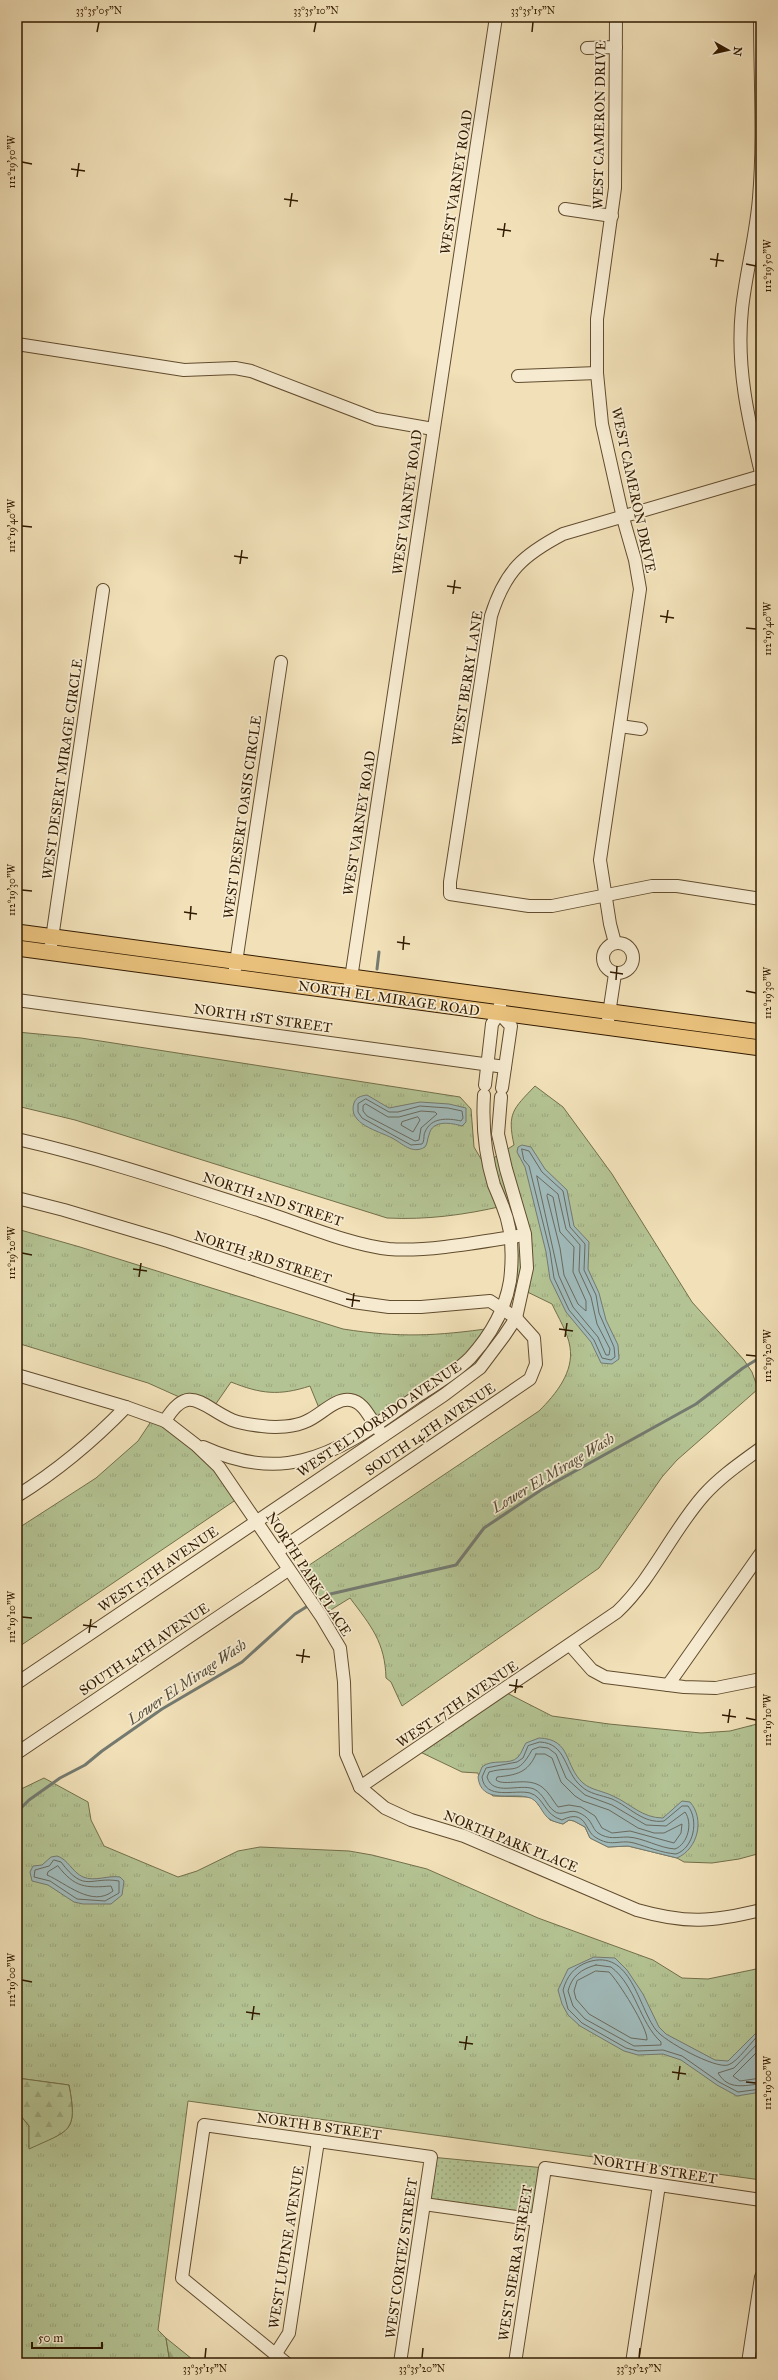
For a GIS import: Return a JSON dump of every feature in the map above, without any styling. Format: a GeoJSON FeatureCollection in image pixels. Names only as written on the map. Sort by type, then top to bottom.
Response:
{"type":"FeatureCollection","features":[{"type":"Feature","properties":{"kind":"main road","name":"NORTH EL MIRAGE ROAD"},"geometry":{"type":"LineString","coordinates":[[17,932],[761,1032]]}},
{"type":"Feature","properties":{"kind":"main road","name":"NORTH EL MIRAGE ROAD"},"geometry":{"type":"LineString","coordinates":[[17,948],[761,1048]]}},
{"type":"Feature","properties":{"kind":"street","name":"WEST VARNEY ROAD"},"geometry":{"type":"LineString","coordinates":[[349,992],[496,17]]}},
{"type":"Feature","properties":{"kind":"street","name":"WEST CAMERON DRIVE"},"geometry":{"type":"LineString","coordinates":[[615,943],[600,860],[640,589],[636,560],[623,518],[602,424],[597,373],[597,319],[602,270],[612,216],[615,188],[616,17]]}},
{"type":"Feature","properties":{"kind":"street"},"geometry":{"type":"LineString","coordinates":[[760,17],[759,197],[742,309],[740,344],[741,374],[745,407],[761,474]]}},
{"type":"Feature","properties":{"kind":"street"},"geometry":{"type":"LineString","coordinates":[[587,48],[616,47]]}},
{"type":"Feature","properties":{"kind":"street"},"geometry":{"type":"LineString","coordinates":[[565,209],[612,216]]}},
{"type":"Feature","properties":{"kind":"street"},"geometry":{"type":"LineString","coordinates":[[17,344],[184,370],[235,368],[252,371],[376,419],[433,429]]}},
{"type":"Feature","properties":{"kind":"street"},"geometry":{"type":"LineString","coordinates":[[518,376],[597,373]]}},
{"type":"Feature","properties":{"kind":"street","name":"WEST BERRY LANE"},"geometry":{"type":"LineString","coordinates":[[606,896],[552,906],[529,906],[450,894],[450,882],[491,616],[497,599],[516,566],[535,549],[563,534],[623,518],[761,474]]}},
{"type":"Feature","properties":{"kind":"street","name":"WEST DESERT MIRAGE CIRCLE"},"geometry":{"type":"LineString","coordinates":[[50,952],[103,590]]}},
{"type":"Feature","properties":{"kind":"street","name":"WEST DESERT OASIS CIRCLE"},"geometry":{"type":"LineString","coordinates":[[234,977],[281,662]]}},
{"type":"Feature","properties":{"kind":"street"},"geometry":{"type":"LineString","coordinates":[[620,726],[641,729]]}},
{"type":"Feature","properties":{"kind":"street"},"geometry":{"type":"LineString","coordinates":[[606,896],[652,886],[677,886],[761,899]]}},
{"type":"Feature","properties":{"kind":"street"},"geometry":{"type":"LineString","coordinates":[[615,943],[629,947],[633,961],[625,972],[615,974],[606,968],[602,958],[606,948],[615,943]]}},
{"type":"Feature","properties":{"kind":"street"},"geometry":{"type":"LineString","coordinates":[[607,1027],[615,974]]}},
{"type":"Feature","properties":{"kind":"street","name":"WEST EL DORADO AVENUE"},"geometry":{"type":"LineString","coordinates":[[196,1444],[229,1458],[280,1464],[319,1456],[340,1446],[374,1425],[469,1359],[503,1310],[512,1265],[509,1223],[494,1184],[487,1155],[483,1117],[486,1064],[492,1024],[499,1013],[502,997]]}},
{"type":"Feature","properties":{"kind":"street","name":"NORTH 1ST STREET"},"geometry":{"type":"LineString","coordinates":[[17,1000],[505,1067]]}},
{"type":"Feature","properties":{"kind":"street","name":"WEST EL DORADO AVENUE"},"geometry":{"type":"LineString","coordinates":[[256,1520],[444,1395],[480,1368],[516,1318],[526,1268],[525,1234],[501,1151],[498,1134],[511,1026],[499,1013]]}},
{"type":"Feature","properties":{"kind":"street","name":"NORTH 2ND STREET"},"geometry":{"type":"LineString","coordinates":[[17,1139],[146,1174],[369,1245],[389,1248],[417,1248],[525,1234]]}},
{"type":"Feature","properties":{"kind":"street","name":"NORTH 3RD STREET"},"geometry":{"type":"LineString","coordinates":[[17,1198],[64,1210],[168,1241],[353,1302],[390,1307],[490,1301],[503,1310]]}},
{"type":"Feature","properties":{"kind":"street","name":"SOUTH 14TH AVENUE"},"geometry":{"type":"LineString","coordinates":[[278,1551],[530,1379],[536,1364],[536,1348],[534,1338],[516,1318],[503,1310]]}},
{"type":"Feature","properties":{"kind":"street","name":"NORTH PARK PLACE"},"geometry":{"type":"LineString","coordinates":[[17,1375],[126,1407],[166,1422],[196,1444],[219,1467],[278,1551],[288,1570],[333,1634],[342,1655],[346,1754],[360,1788],[385,1808],[411,1820],[464,1836],[637,1910],[660,1917],[704,1921],[724,1919],[761,1910]]}},
{"type":"Feature","properties":{"kind":"street"},"geometry":{"type":"LineString","coordinates":[[166,1422],[173,1409],[181,1402],[192,1399],[205,1403],[232,1420],[264,1427],[306,1422],[343,1400],[356,1402],[363,1406],[374,1425],[383,1435]]}},
{"type":"Feature","properties":{"kind":"street"},"geometry":{"type":"LineString","coordinates":[[17,1496],[53,1472],[98,1436],[126,1407]]}},
{"type":"Feature","properties":{"kind":"street","name":"WEST 17TH AVENUE"},"geometry":{"type":"LineString","coordinates":[[360,1788],[570,1646],[617,1612],[635,1595],[661,1554],[705,1494],[761,1448]]}},
{"type":"Feature","properties":{"kind":"street","name":"WEST 13TH AVENUE"},"geometry":{"type":"LineString","coordinates":[[17,1683],[256,1520]]}},
{"type":"Feature","properties":{"kind":"street"},"geometry":{"type":"LineString","coordinates":[[668,1685],[761,1553]]}},
{"type":"Feature","properties":{"kind":"street","name":"SOUTH 14TH AVENUE"},"geometry":{"type":"LineString","coordinates":[[17,1753],[288,1570]]}},
{"type":"Feature","properties":{"kind":"street"},"geometry":{"type":"LineString","coordinates":[[570,1646],[592,1670],[605,1677],[668,1685],[716,1688],[761,1679]]}},
{"type":"Feature","properties":{"kind":"street","name":"NORTH B STREET"},"geometry":{"type":"LineString","coordinates":[[275,2355],[182,2278],[204,2125],[431,2157]]}},
{"type":"Feature","properties":{"kind":"street","name":"WEST LUPINE AVENUE"},"geometry":{"type":"LineString","coordinates":[[275,2355],[289,2333],[318,2141]]}},
{"type":"Feature","properties":{"kind":"street","name":"WEST CORTEZ STREET"},"geometry":{"type":"LineString","coordinates":[[400,2363],[431,2157]]}},
{"type":"Feature","properties":{"kind":"street","name":"NORTH B STREET"},"geometry":{"type":"LineString","coordinates":[[545,2168],[761,2200]]}},
{"type":"Feature","properties":{"kind":"street","name":"WEST SIERRA STREET"},"geometry":{"type":"LineString","coordinates":[[515,2363],[545,2168]]}},
{"type":"Feature","properties":{"kind":"street"},"geometry":{"type":"LineString","coordinates":[[632,2363],[659,2185]]}},
{"type":"Feature","properties":{"kind":"street"},"geometry":{"type":"LineString","coordinates":[[424,2204],[537,2220]]}},
{"type":"Feature","properties":{"kind":"street"},"geometry":{"type":"LineString","coordinates":[[748,2363],[761,2277]]}},
{"type":"Feature","properties":{"kind":"street"},"geometry":{"type":"LineString","coordinates":[[275,2355],[286,2363]]}},
{"type":"Feature","properties":{"kind":"green space"},"geometry":{"type":"Polygon","coordinates":[[[17,1032],[81,1038],[460,1097],[471,1109],[474,1147],[484,1164],[514,1145],[511,1126],[514,1112],[521,1100],[535,1086],[563,1107],[612,1174],[692,1302],[744,1360],[752,1372],[758,1389],[677,1460],[662,1477],[599,1568],[402,1706],[391,1682],[386,1678],[383,1654],[376,1635],[350,1598],[321,1616],[293,1576],[539,1411],[552,1397],[562,1382],[571,1356],[567,1336],[552,1304],[509,1283],[503,1206],[445,1216],[387,1218],[75,1120],[17,1106],[17,1032]]]}},
{"type":"Feature","properties":{"kind":"green space"},"geometry":{"type":"Polygon","coordinates":[[[17,1229],[80,1247],[343,1329],[382,1334],[418,1335],[454,1333],[493,1328],[469,1359],[374,1425],[356,1402],[321,1413],[310,1386],[289,1391],[270,1392],[252,1389],[231,1382],[213,1408],[186,1400],[148,1383],[17,1343],[17,1229]]]}},
{"type":"Feature","properties":{"kind":"green space"},"geometry":{"type":"Polygon","coordinates":[[[154,1417],[196,1445],[240,1497],[17,1648],[17,1529],[96,1478],[138,1441],[154,1417]]]}},
{"type":"Feature","properties":{"kind":"green space"},"geometry":{"type":"Polygon","coordinates":[[[503,1691],[552,1716],[609,1724],[701,1733],[730,1731],[761,1723],[761,1853],[739,1859],[712,1863],[684,1862],[677,1858],[628,1846],[608,1847],[590,1838],[585,1827],[574,1821],[569,1820],[563,1824],[550,1820],[534,1799],[529,1797],[493,1796],[481,1786],[478,1773],[462,1772],[416,1750],[503,1691]]]}},
{"type":"Feature","properties":{"kind":"green space"},"geometry":{"type":"Polygon","coordinates":[[[44,1778],[88,1802],[91,1820],[104,1846],[178,1877],[197,1871],[238,1851],[260,1847],[349,1851],[372,1855],[427,1869],[538,1918],[653,1960],[682,1978],[708,1979],[761,1968],[761,2180],[188,2101],[158,2330],[166,2338],[170,2363],[17,2363],[17,2111],[29,2126],[29,2148],[62,2133],[68,2128],[72,2113],[72,2101],[69,2085],[17,2078],[17,1791],[44,1778]]]}},
{"type":"Feature","properties":{"kind":"green space"},"geometry":{"type":"Polygon","coordinates":[[[17,2078],[69,2085],[72,2101],[71,2121],[68,2128],[54,2138],[29,2149],[29,2126],[17,2111],[17,2078]]]}},
{"type":"Feature","properties":{"kind":"green space"},"geometry":{"type":"Polygon","coordinates":[[[431,2157],[545,2168],[537,2220],[424,2204],[431,2157]]]}},
{"type":"Feature","properties":{"kind":"green space"},"geometry":{"type":"Polygon","coordinates":[[[166,2338],[197,2363],[170,2363],[166,2338]]]}},
{"type":"Feature","properties":{"kind":"water"},"geometry":{"type":"Polygon","coordinates":[[[367,1095],[389,1108],[420,1102],[449,1104],[466,1108],[466,1122],[462,1126],[448,1123],[438,1124],[431,1130],[425,1147],[416,1150],[411,1149],[366,1126],[355,1116],[353,1110],[356,1099],[367,1095]]]}},
{"type":"Feature","properties":{"kind":"water"},"geometry":{"type":"Polygon","coordinates":[[[522,1145],[531,1147],[545,1169],[567,1190],[574,1226],[589,1242],[588,1269],[599,1293],[606,1320],[618,1345],[619,1359],[612,1364],[601,1363],[591,1342],[566,1312],[550,1279],[546,1252],[525,1167],[517,1152],[518,1147],[522,1145]]]}},
{"type":"Feature","properties":{"kind":"water"},"geometry":{"type":"Polygon","coordinates":[[[539,1738],[557,1743],[562,1748],[577,1776],[583,1783],[593,1789],[619,1799],[649,1816],[663,1818],[682,1801],[690,1802],[695,1809],[698,1825],[697,1833],[690,1848],[677,1858],[628,1846],[608,1847],[590,1838],[585,1827],[574,1821],[569,1820],[563,1824],[551,1820],[531,1798],[520,1796],[497,1796],[485,1791],[480,1785],[478,1777],[482,1767],[486,1764],[515,1760],[526,1743],[539,1738]]]}},
{"type":"Feature","properties":{"kind":"water"},"geometry":{"type":"Polygon","coordinates":[[[57,1856],[64,1860],[83,1877],[97,1879],[120,1877],[124,1881],[122,1895],[111,1904],[83,1904],[74,1902],[48,1885],[32,1881],[30,1872],[33,1866],[42,1865],[51,1857],[57,1856]]]}},
{"type":"Feature","properties":{"kind":"water"},"geometry":{"type":"Polygon","coordinates":[[[594,1957],[615,1958],[627,1970],[643,1994],[659,2027],[666,2034],[715,2060],[728,2061],[761,2028],[761,2092],[737,2096],[717,2085],[681,2060],[663,2054],[638,2055],[624,2051],[580,2026],[568,2015],[562,2004],[558,1990],[568,1969],[594,1957]]]}},
{"type":"Feature","properties":{"kind":"waterway"},"geometry":{"type":"LineString","coordinates":[[377,969],[379,952]]}},
{"type":"Feature","properties":{"kind":"waterway","name":"Lower El Mirage Wash"},"geometry":{"type":"LineString","coordinates":[[315,1601],[326,1595],[456,1565],[484,1528],[541,1490],[696,1404],[743,1368],[761,1357]]}},
{"type":"Feature","properties":{"kind":"waterway","name":"Lower El Mirage Wash"},"geometry":{"type":"LineString","coordinates":[[17,1812],[29,1800],[60,1778],[85,1765],[102,1751],[162,1709],[242,1662],[295,1614],[311,1604]]}}]}
